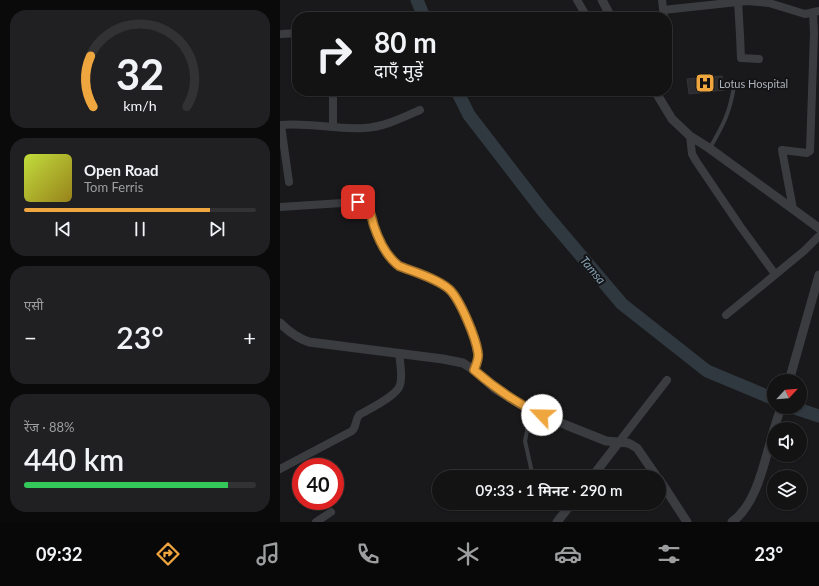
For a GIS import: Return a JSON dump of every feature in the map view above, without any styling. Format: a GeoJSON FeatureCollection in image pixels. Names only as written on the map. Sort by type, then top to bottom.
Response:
{"type":"FeatureCollection","features":[{"type":"Feature","properties":{"kind":"street"},"geometry":{"type":"LineString","coordinates":[[577,0],[584,12]]}},
{"type":"Feature","properties":{"kind":"street"},"geometry":{"type":"LineString","coordinates":[[602,0],[608,12]]}},
{"type":"Feature","properties":{"kind":"street"},"geometry":{"type":"LineString","coordinates":[[662,0],[664,12]]}},
{"type":"Feature","properties":{"kind":"street"},"geometry":{"type":"LineString","coordinates":[[738,1],[741,58],[760,59]]}},
{"type":"Feature","properties":{"kind":"street"},"geometry":{"type":"LineString","coordinates":[[672,13],[738,1],[763,2],[800,13],[816,12],[810,151],[807,153],[782,150],[793,209]]}},
{"type":"Feature","properties":{"kind":"street"},"geometry":{"type":"LineString","coordinates":[[282,34],[292,33]]}},
{"type":"Feature","properties":{"kind":"street"},"geometry":{"type":"LineString","coordinates":[[333,96],[333,127]]}},
{"type":"Feature","properties":{"kind":"street"},"geometry":{"type":"LineString","coordinates":[[658,96],[672,119],[690,136],[709,148],[819,228]]}},
{"type":"Feature","properties":{"kind":"street"},"geometry":{"type":"LineString","coordinates":[[289,182],[280,125],[293,124],[364,128],[401,119],[420,110]]}},
{"type":"Feature","properties":{"kind":"street"},"geometry":{"type":"LineString","coordinates":[[690,136],[692,154],[699,166],[776,274]]}},
{"type":"Feature","properties":{"kind":"street"},"geometry":{"type":"LineString","coordinates":[[280,207],[358,202],[366,204],[382,246],[395,263],[439,282],[449,289],[456,298],[471,330],[476,347],[478,357],[474,370]]}},
{"type":"Feature","properties":{"kind":"street"},"geometry":{"type":"LineString","coordinates":[[726,315],[814,242],[819,236]]}},
{"type":"Feature","properties":{"kind":"street"},"geometry":{"type":"LineString","coordinates":[[791,374],[819,275]]}},
{"type":"Feature","properties":{"kind":"street"},"geometry":{"type":"LineString","coordinates":[[280,323],[292,334],[305,340],[463,364],[474,370],[495,389],[531,410],[602,439],[628,443],[637,448],[652,470]]}},
{"type":"Feature","properties":{"kind":"street"},"geometry":{"type":"LineString","coordinates":[[280,469],[352,431],[355,428],[357,417],[359,415],[395,392],[400,384],[399,354]]}},
{"type":"Feature","properties":{"kind":"street"},"geometry":{"type":"LineString","coordinates":[[597,470],[668,380]]}},
{"type":"Feature","properties":{"kind":"street"},"geometry":{"type":"LineString","coordinates":[[732,522],[739,517],[750,501],[760,476],[767,452]]}},
{"type":"Feature","properties":{"kind":"street"},"geometry":{"type":"LineString","coordinates":[[666,490],[687,522]]}},
{"type":"Feature","properties":{"kind":"street"},"geometry":{"type":"LineString","coordinates":[[557,522],[566,510]]}},
{"type":"Feature","properties":{"kind":"street"},"geometry":{"type":"LineString","coordinates":[[316,522],[331,512]]}},
{"type":"Feature","properties":{"kind":"lane"},"geometry":{"type":"LineString","coordinates":[[709,148],[729,112],[734,86]]}},
{"type":"Feature","properties":{"kind":"lane"},"geometry":{"type":"LineString","coordinates":[[531,410],[525,441],[531,470]]}},
{"type":"Feature","properties":{"kind":"building"},"geometry":{"type":"Polygon","coordinates":[[[722,76],[724,90],[689,94],[687,79],[722,76]]]}},
{"type":"Feature","properties":{"kind":"waterway","name":"Tamsa"},"geometry":{"type":"LineString","coordinates":[[417,0],[422,12]]}},
{"type":"Feature","properties":{"kind":"waterway","name":"Tamsa"},"geometry":{"type":"LineString","coordinates":[[460,96],[469,115],[543,211],[622,304],[707,371],[767,396]]}},
{"type":"Feature","properties":{"kind":"waterway","name":"Tamsa"},"geometry":{"type":"LineString","coordinates":[[807,412],[819,416]]}},
{"type":"Feature","properties":{"kind":"place","name":"Lotus Hospital"},"geometry":{"type":"Point","coordinates":[705,83]}},
{"type":"Feature","properties":{"kind":"route"},"geometry":{"type":"LineString","coordinates":[[358,202],[363,202],[366,204],[382,246],[395,263],[439,282],[449,289],[456,298],[471,330],[478,353],[474,370],[495,389],[521,405],[542,415]]}}]}
